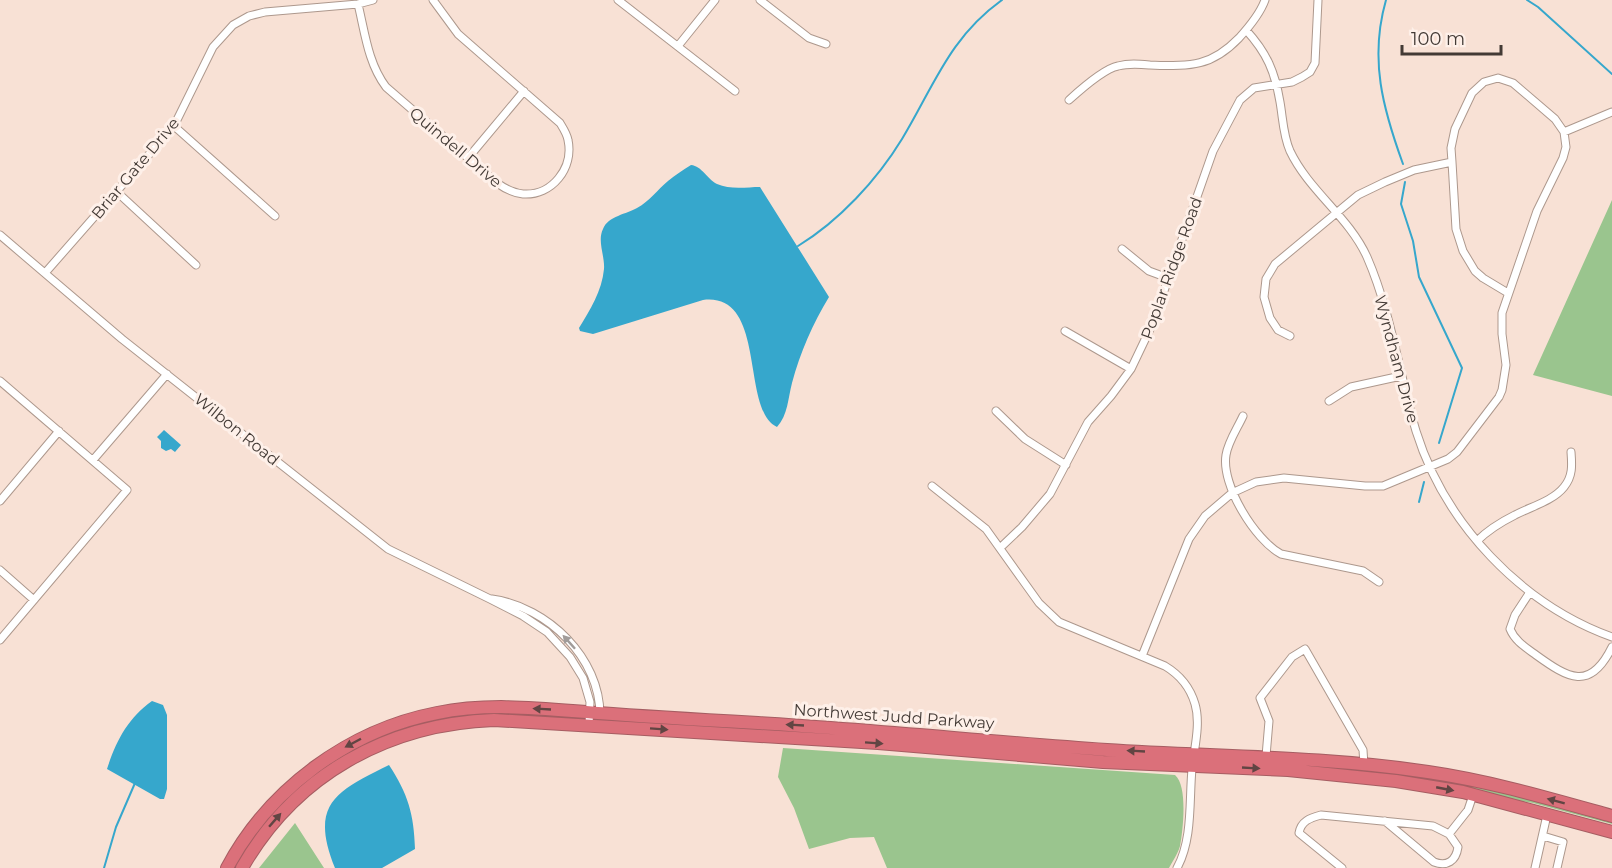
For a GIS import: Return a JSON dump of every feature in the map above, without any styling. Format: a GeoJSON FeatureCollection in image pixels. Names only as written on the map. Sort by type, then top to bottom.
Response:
{"type":"FeatureCollection","features":[{"type":"Feature","properties":{"kind":"highway","name":"Northwest Judd Parkway"},"geometry":{"type":"LineString","coordinates":[[227,868],[250,831],[283,794],[323,761],[374,733],[419,717],[470,708],[495,707],[595,719]]}},
{"type":"Feature","properties":{"kind":"highway","name":"Northwest Judd Parkway"},"geometry":{"type":"LineString","coordinates":[[242,868],[262,836],[302,793],[345,762],[391,739],[435,726],[477,720],[595,719],[868,730],[1106,750],[1433,786],[1612,832]]}},
{"type":"Feature","properties":{"kind":"highway","name":"Northwest Judd Parkway"},"geometry":{"type":"LineString","coordinates":[[1193,760],[1266,756],[1427,772],[1517,790],[1612,816]]}},
{"type":"Feature","properties":{"kind":"street","name":"Briar Gate Drive"},"geometry":{"type":"LineString","coordinates":[[45,273],[174,126],[213,47],[233,25],[249,16],[265,12],[358,4],[374,0]]}},
{"type":"Feature","properties":{"kind":"street","name":"Quindell Drive"},"geometry":{"type":"LineString","coordinates":[[358,4],[370,55],[377,75],[386,87],[496,183],[522,194],[539,192],[555,183],[565,170],[569,158],[568,139],[560,123],[458,34],[433,0]]}},
{"type":"Feature","properties":{"kind":"street"},"geometry":{"type":"LineString","coordinates":[[618,0],[735,91]]}},
{"type":"Feature","properties":{"kind":"street"},"geometry":{"type":"LineString","coordinates":[[678,46],[715,0]]}},
{"type":"Feature","properties":{"kind":"street"},"geometry":{"type":"LineString","coordinates":[[760,0],[809,38],[826,44]]}},
{"type":"Feature","properties":{"kind":"street"},"geometry":{"type":"LineString","coordinates":[[1069,100],[1114,66],[1203,63],[1224,53],[1246,30],[1265,0]]}},
{"type":"Feature","properties":{"kind":"street","name":"Poplar Ridge Road"},"geometry":{"type":"LineString","coordinates":[[1000,547],[1022,527],[1050,494],[1088,422],[1131,369],[1152,325],[1213,151],[1240,100],[1254,88],[1293,82],[1310,72],[1315,63],[1318,0]]}},
{"type":"Feature","properties":{"kind":"street","name":"Wyndham Drive"},"geometry":{"type":"LineString","coordinates":[[1246,30],[1263,51],[1272,67],[1280,101],[1283,128],[1298,167],[1349,228],[1366,254],[1376,280],[1417,434],[1442,492],[1477,541],[1508,574],[1547,605],[1594,631],[1612,637]]}},
{"type":"Feature","properties":{"kind":"street"},"geometry":{"type":"LineString","coordinates":[[1142,656],[1190,539],[1205,516],[1232,493],[1256,482],[1284,478],[1383,486],[1448,459],[1465,444],[1502,390],[1506,365],[1501,323],[1508,293],[1537,211],[1563,158],[1566,147],[1564,132],[1556,119],[1513,83],[1498,78],[1490,79],[1479,85],[1472,93],[1452,138],[1452,162],[1456,229],[1463,251],[1475,271],[1508,293]]}},
{"type":"Feature","properties":{"kind":"street"},"geometry":{"type":"LineString","coordinates":[[468,158],[524,91]]}},
{"type":"Feature","properties":{"kind":"street"},"geometry":{"type":"LineString","coordinates":[[1564,132],[1612,112]]}},
{"type":"Feature","properties":{"kind":"street"},"geometry":{"type":"LineString","coordinates":[[174,126],[274,216]]}},
{"type":"Feature","properties":{"kind":"street"},"geometry":{"type":"LineString","coordinates":[[1290,336],[1278,330],[1270,318],[1264,297],[1266,279],[1275,264],[1358,195],[1414,170],[1452,162]]}},
{"type":"Feature","properties":{"kind":"street"},"geometry":{"type":"LineString","coordinates":[[117,192],[196,265]]}},
{"type":"Feature","properties":{"kind":"street","name":"Wilbon Road"},"geometry":{"type":"LineString","coordinates":[[0,235],[167,374],[388,549],[490,599],[501,600],[547,621],[582,657],[596,685],[599,693],[595,719]]}},
{"type":"Feature","properties":{"kind":"street"},"geometry":{"type":"LineString","coordinates":[[1122,249],[1149,271],[1168,278]]}},
{"type":"Feature","properties":{"kind":"street"},"geometry":{"type":"LineString","coordinates":[[1065,331],[1131,369]]}},
{"type":"Feature","properties":{"kind":"street"},"geometry":{"type":"LineString","coordinates":[[93,460],[167,374]]}},
{"type":"Feature","properties":{"kind":"street"},"geometry":{"type":"LineString","coordinates":[[1329,401],[1351,387],[1401,376]]}},
{"type":"Feature","properties":{"kind":"street"},"geometry":{"type":"LineString","coordinates":[[0,381],[127,490],[0,640]]}},
{"type":"Feature","properties":{"kind":"street"},"geometry":{"type":"LineString","coordinates":[[996,411],[1025,439],[1066,465]]}},
{"type":"Feature","properties":{"kind":"street"},"geometry":{"type":"LineString","coordinates":[[1243,416],[1226,454],[1226,476],[1232,493],[1259,536],[1272,549],[1292,557],[1363,571],[1379,582]]}},
{"type":"Feature","properties":{"kind":"street"},"geometry":{"type":"LineString","coordinates":[[0,501],[59,431]]}},
{"type":"Feature","properties":{"kind":"street"},"geometry":{"type":"LineString","coordinates":[[1477,541],[1488,531],[1548,499],[1563,488],[1572,472],[1571,452]]}},
{"type":"Feature","properties":{"kind":"street"},"geometry":{"type":"LineString","coordinates":[[932,486],[986,529],[1039,603],[1059,622],[1174,671],[1188,687],[1197,715],[1185,848],[1177,868]]}},
{"type":"Feature","properties":{"kind":"street"},"geometry":{"type":"LineString","coordinates":[[0,570],[34,600]]}},
{"type":"Feature","properties":{"kind":"street"},"geometry":{"type":"LineString","coordinates":[[1530,592],[1515,615],[1510,629],[1514,639],[1561,673],[1577,678],[1592,673],[1603,663],[1612,647]]}},
{"type":"Feature","properties":{"kind":"street"},"geometry":{"type":"LineString","coordinates":[[1266,756],[1269,721],[1260,698],[1292,657],[1305,649],[1363,750],[1364,765]]}},
{"type":"Feature","properties":{"kind":"street"},"geometry":{"type":"LineString","coordinates":[[1449,834],[1468,810],[1473,795]]}},
{"type":"Feature","properties":{"kind":"street"},"geometry":{"type":"LineString","coordinates":[[1342,868],[1299,833],[1305,822],[1321,815],[1384,821],[1433,826],[1449,834],[1458,847],[1457,855],[1451,862],[1443,865],[1434,862],[1384,821]]}},
{"type":"Feature","properties":{"kind":"street"},"geometry":{"type":"LineString","coordinates":[[1535,868],[1547,815]]}},
{"type":"Feature","properties":{"kind":"street"},"geometry":{"type":"LineString","coordinates":[[1543,836],[1563,842],[1557,868]]}},
{"type":"Feature","properties":{"kind":"green space"},"geometry":{"type":"Polygon","coordinates":[[[1612,200],[1612,396],[1533,375],[1612,200]]]}},
{"type":"Feature","properties":{"kind":"green space"},"geometry":{"type":"Polygon","coordinates":[[[438,717],[439,720],[408,730],[337,763],[237,868],[232,868],[268,815],[321,767],[377,736],[438,717]]]}},
{"type":"Feature","properties":{"kind":"green space"},"geometry":{"type":"Polygon","coordinates":[[[783,748],[1175,775],[1182,788],[1183,798],[1180,846],[1169,868],[887,868],[874,837],[850,838],[809,849],[794,808],[778,777],[783,748]]]}},
{"type":"Feature","properties":{"kind":"green space"},"geometry":{"type":"Polygon","coordinates":[[[1305,765],[1401,772],[1470,784],[1612,820],[1612,824],[1533,803],[1305,768],[1305,765]]]}},
{"type":"Feature","properties":{"kind":"green space"},"geometry":{"type":"Polygon","coordinates":[[[295,823],[324,868],[259,868],[295,823]]]}},
{"type":"Feature","properties":{"kind":"water"},"geometry":{"type":"Polygon","coordinates":[[[691,165],[722,186],[760,187],[829,297],[803,349],[786,412],[777,427],[766,416],[759,399],[745,332],[737,314],[723,302],[703,300],[593,334],[580,331],[579,328],[601,285],[604,264],[601,234],[605,225],[613,218],[642,205],[664,184],[691,165]]]}},
{"type":"Feature","properties":{"kind":"water"},"geometry":{"type":"Polygon","coordinates":[[[164,430],[181,445],[175,452],[161,448],[161,441],[157,437],[164,430]]]}},
{"type":"Feature","properties":{"kind":"water"},"geometry":{"type":"Polygon","coordinates":[[[152,701],[163,705],[167,715],[167,789],[164,799],[160,799],[107,769],[124,731],[136,715],[152,701]]]}},
{"type":"Feature","properties":{"kind":"water"},"geometry":{"type":"Polygon","coordinates":[[[389,765],[409,805],[415,849],[382,868],[335,868],[325,829],[327,814],[332,802],[355,783],[389,765]]]}},
{"type":"Feature","properties":{"kind":"waterway"},"geometry":{"type":"LineString","coordinates":[[798,246],[842,212],[881,170],[956,47],[969,30],[1002,0]]}},
{"type":"Feature","properties":{"kind":"waterway"},"geometry":{"type":"LineString","coordinates":[[1386,0],[1379,43],[1381,84],[1384,103],[1403,164]]}},
{"type":"Feature","properties":{"kind":"waterway"},"geometry":{"type":"LineString","coordinates":[[1527,0],[1538,7],[1612,74]]}},
{"type":"Feature","properties":{"kind":"waterway"},"geometry":{"type":"LineString","coordinates":[[1405,182],[1401,204],[1413,241],[1419,277],[1462,368],[1439,443]]}},
{"type":"Feature","properties":{"kind":"waterway"},"geometry":{"type":"LineString","coordinates":[[1419,502],[1424,482]]}},
{"type":"Feature","properties":{"kind":"waterway"},"geometry":{"type":"LineString","coordinates":[[104,868],[116,827],[135,783]]}}]}
